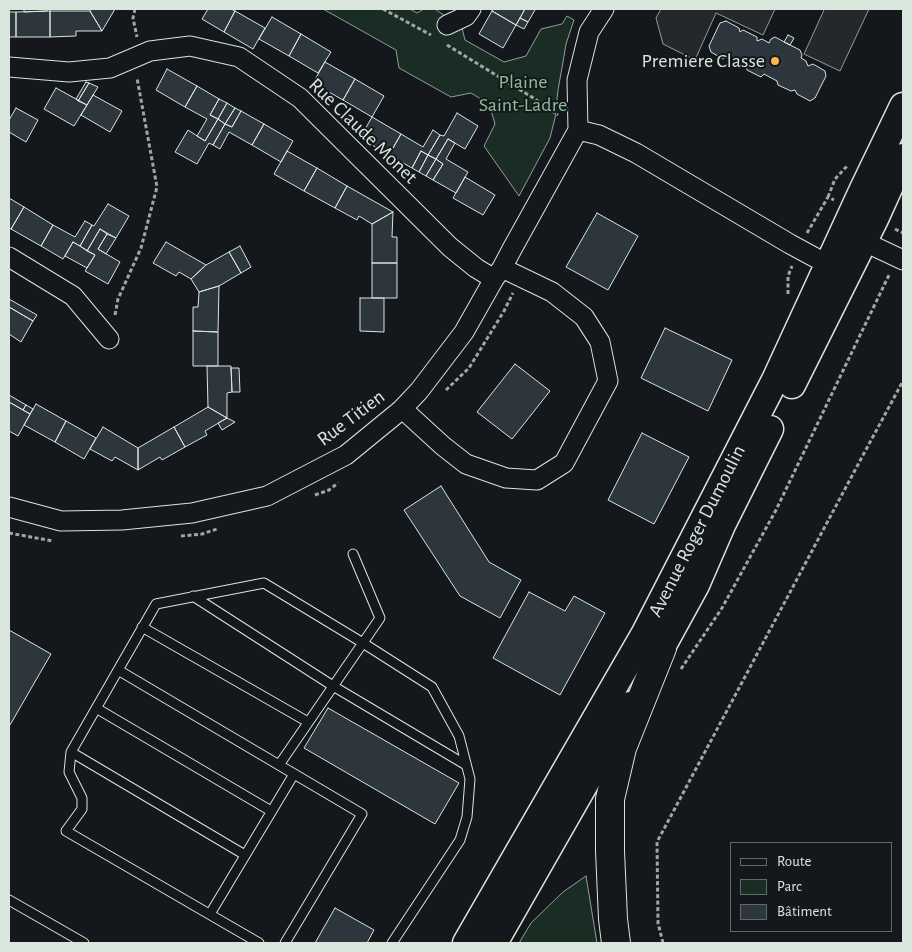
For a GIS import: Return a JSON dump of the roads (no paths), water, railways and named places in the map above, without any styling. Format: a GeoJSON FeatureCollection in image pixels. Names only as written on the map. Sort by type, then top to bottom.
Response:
{"type":"FeatureCollection","features":[{"type":"Feature","properties":{"kind":"highway"},"geometry":{"type":"LineString","coordinates":[[616,943],[610,861],[610,799],[622,748],[662,648]]}},
{"type":"Feature","properties":{"kind":"main road","name":"Avenue Roger Dumoulin"},"geometry":{"type":"LineString","coordinates":[[494,943],[696,585],[838,269],[903,106]]}},
{"type":"Feature","properties":{"kind":"main road","name":"Avenue Roger Dumoulin"},"geometry":{"type":"LineString","coordinates":[[854,228],[903,157]]}},
{"type":"Feature","properties":{"kind":"main road","name":"Avenue Roger Dumoulin"},"geometry":{"type":"LineString","coordinates":[[466,943],[646,633],[775,380],[838,269]]}},
{"type":"Feature","properties":{"kind":"street"},"geometry":{"type":"LineString","coordinates":[[443,33],[466,16],[471,9]]}},
{"type":"Feature","properties":{"kind":"street"},"geometry":{"type":"LineString","coordinates":[[604,9],[589,32],[576,80],[578,130],[599,134],[636,153],[798,248],[838,269]]}},
{"type":"Feature","properties":{"kind":"street","name":"Rue Claude Monet"},"geometry":{"type":"LineString","coordinates":[[9,67],[69,72],[110,68],[150,51],[190,46],[239,57],[300,98],[450,247],[476,268],[498,273],[552,292],[584,317],[600,342],[608,380],[564,463],[537,480],[506,478],[466,464],[402,410]]}},
{"type":"Feature","properties":{"kind":"street","name":"Rue Titien"},"geometry":{"type":"LineString","coordinates":[[9,506],[61,521],[122,520],[192,514],[268,496],[346,455],[402,410],[464,332],[578,130]]}},
{"type":"Feature","properties":{"kind":"street"},"geometry":{"type":"LineString","coordinates":[[854,228],[900,259]]}},
{"type":"Feature","properties":{"kind":"street"},"geometry":{"type":"LineString","coordinates":[[9,257],[74,296],[109,339]]}},
{"type":"Feature","properties":{"kind":"lane"},"geometry":{"type":"LineString","coordinates":[[279,765],[380,618],[353,554]]}},
{"type":"Feature","properties":{"kind":"lane"},"geometry":{"type":"LineString","coordinates":[[259,943],[66,831],[82,809],[82,798],[69,772],[71,752],[156,604],[264,583],[432,687],[459,736],[470,779],[467,817],[460,840],[392,943]]}},
{"type":"Feature","properties":{"kind":"lane"},"geometry":{"type":"LineString","coordinates":[[193,596],[333,686],[466,765]]}},
{"type":"Feature","properties":{"kind":"lane"},"geometry":{"type":"LineString","coordinates":[[142,627],[308,722]]}},
{"type":"Feature","properties":{"kind":"lane"},"geometry":{"type":"LineString","coordinates":[[118,670],[362,814],[286,943]]}},
{"type":"Feature","properties":{"kind":"lane"},"geometry":{"type":"LineString","coordinates":[[96,708],[272,812]]}},
{"type":"Feature","properties":{"kind":"lane"},"geometry":{"type":"LineString","coordinates":[[71,752],[245,855]]}},
{"type":"Feature","properties":{"kind":"lane"},"geometry":{"type":"LineString","coordinates":[[210,914],[294,774]]}},
{"type":"Feature","properties":{"kind":"lane"},"geometry":{"type":"LineString","coordinates":[[9,900],[84,943]]}},
{"type":"Feature","properties":{"kind":"place","name":"Premiere Classe"},"geometry":{"type":"Point","coordinates":[775,61]}},
{"type":"Feature","properties":{"kind":"park label","name":"Plaine Saint-Ladre"},"geometry":{"type":"Point","coordinates":[523,94]}}]}
